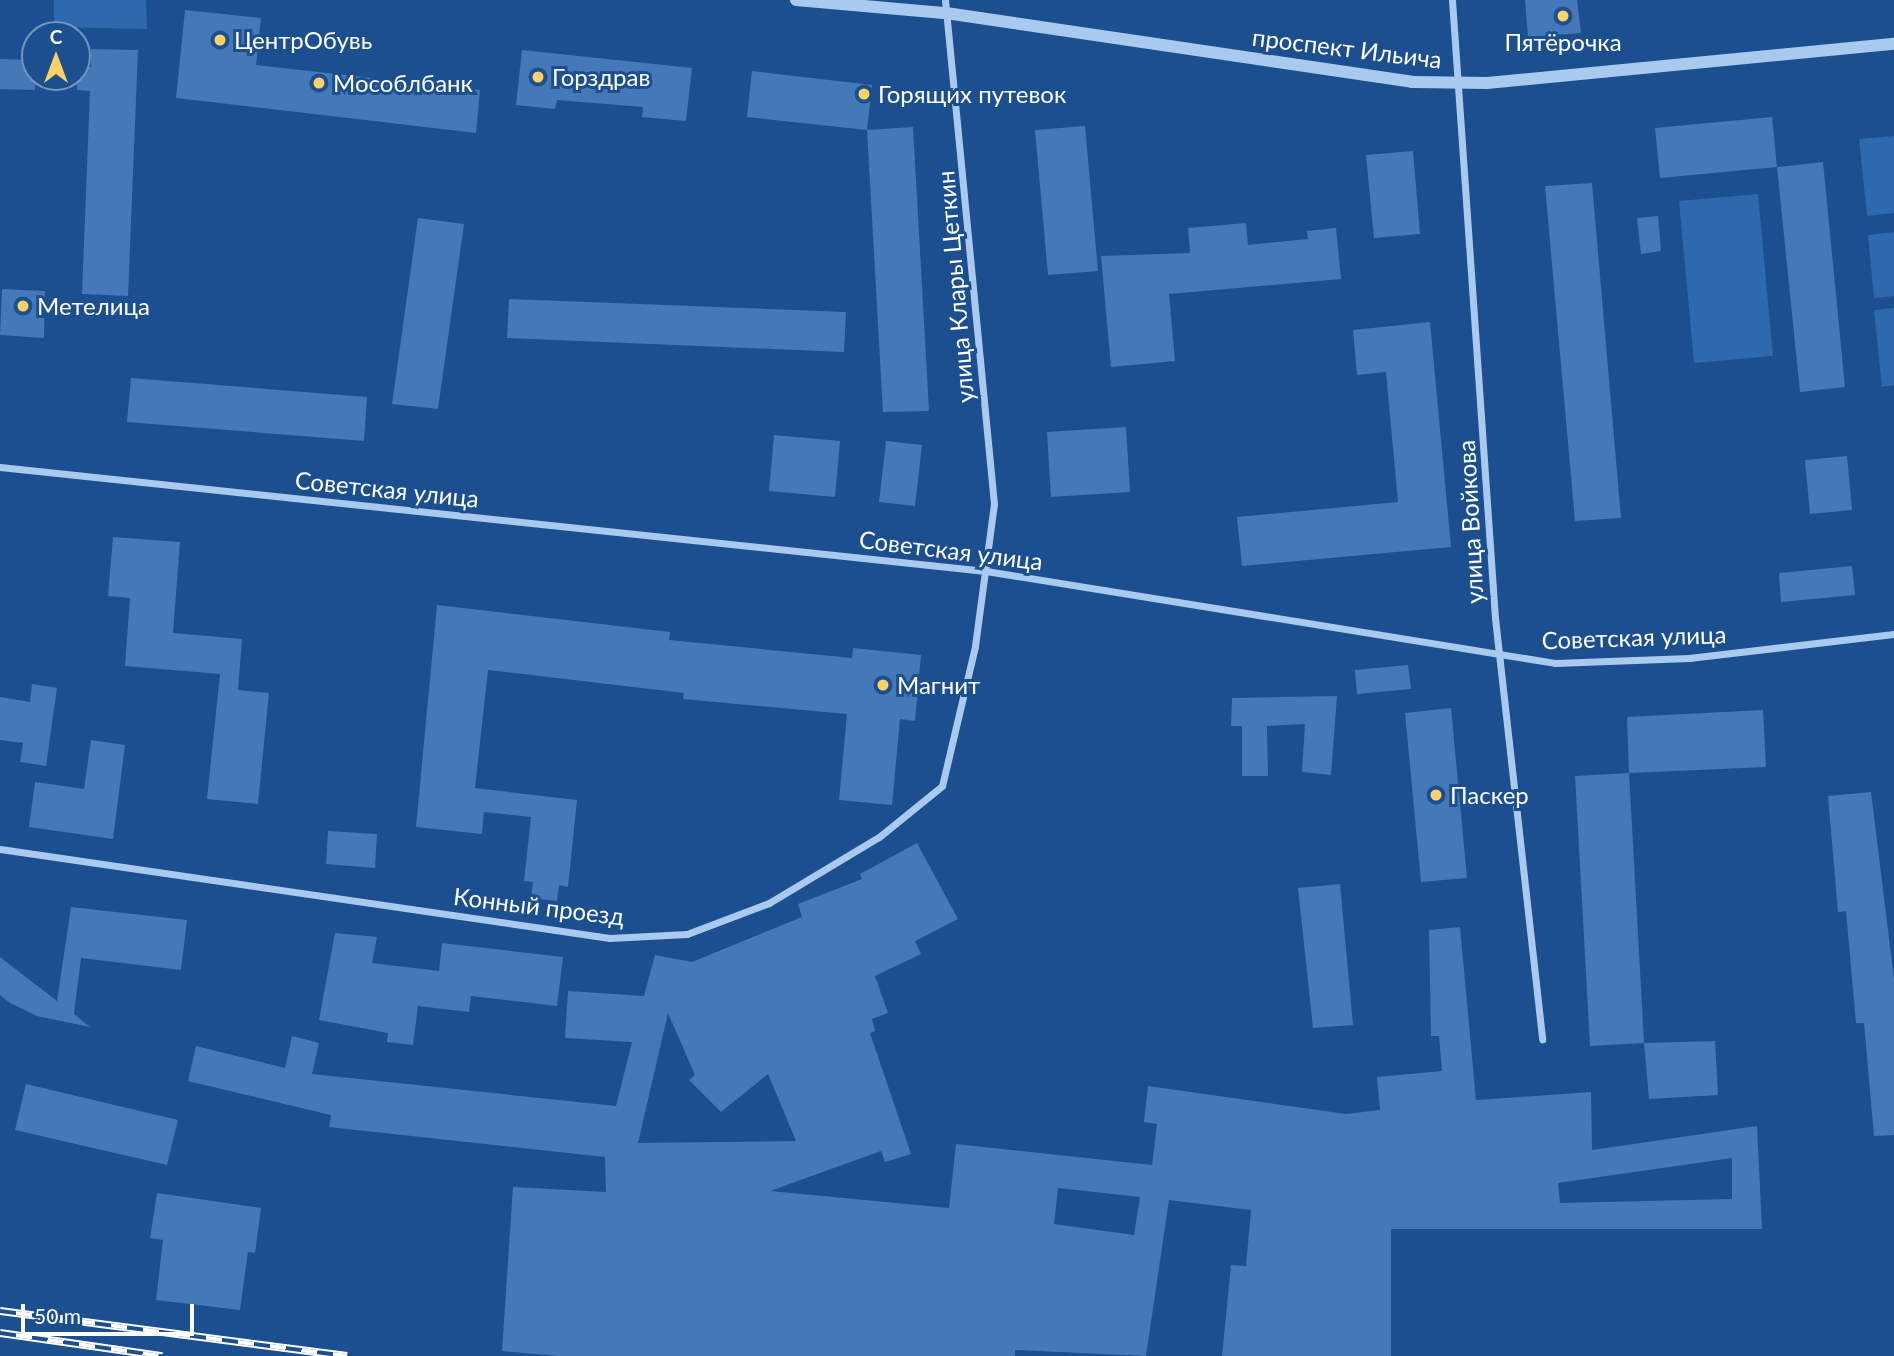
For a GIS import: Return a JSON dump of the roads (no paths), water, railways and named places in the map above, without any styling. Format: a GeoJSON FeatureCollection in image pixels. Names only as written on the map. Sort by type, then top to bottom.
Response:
{"type":"FeatureCollection","features":[{"type":"Feature","properties":{"kind":"street","name":"проспект Ильича"},"geometry":{"type":"LineString","coordinates":[[796,0],[946,7],[1412,82],[1458,82],[1894,44]]}},
{"type":"Feature","properties":{"kind":"street","name":"улица Войкова"},"geometry":{"type":"LineString","coordinates":[[1452,0],[1501,655],[1542,1039]]}},
{"type":"Feature","properties":{"kind":"street","name":"улица Клары Цеткин"},"geometry":{"type":"LineString","coordinates":[[946,7],[994,504],[986,572]]}},
{"type":"Feature","properties":{"kind":"street","name":"Советская улица"},"geometry":{"type":"LineString","coordinates":[[0,467],[986,572],[1555,663],[1689,658],[1894,634]]}},
{"type":"Feature","properties":{"kind":"street","name":"Конный проезд"},"geometry":{"type":"LineString","coordinates":[[0,849],[610,938],[687,934],[769,903],[879,837],[942,786],[975,646],[986,572]]}},
{"type":"Feature","properties":{"kind":"railway"},"geometry":{"type":"LineString","coordinates":[[0,1311],[347,1356]]}},
{"type":"Feature","properties":{"kind":"railway"},"geometry":{"type":"LineString","coordinates":[[0,1333],[162,1356]]}},
{"type":"Feature","properties":{"kind":"place","name":"Пятёрочка"},"geometry":{"type":"Point","coordinates":[1563,16]}},
{"type":"Feature","properties":{"kind":"place","name":"ЦентрОбувь"},"geometry":{"type":"Point","coordinates":[220,40]}},
{"type":"Feature","properties":{"kind":"place","name":"Горздрав"},"geometry":{"type":"Point","coordinates":[538,77]}},
{"type":"Feature","properties":{"kind":"place","name":"Мособлбанк"},"geometry":{"type":"Point","coordinates":[319,83]}},
{"type":"Feature","properties":{"kind":"place","name":"Горящих путевок"},"geometry":{"type":"Point","coordinates":[864,94]}},
{"type":"Feature","properties":{"kind":"place","name":"Метелица"},"geometry":{"type":"Point","coordinates":[23,306]}},
{"type":"Feature","properties":{"kind":"place","name":"Магнит"},"geometry":{"type":"Point","coordinates":[883,685]}},
{"type":"Feature","properties":{"kind":"place","name":"Паскер"},"geometry":{"type":"Point","coordinates":[1436,795]}}]}
